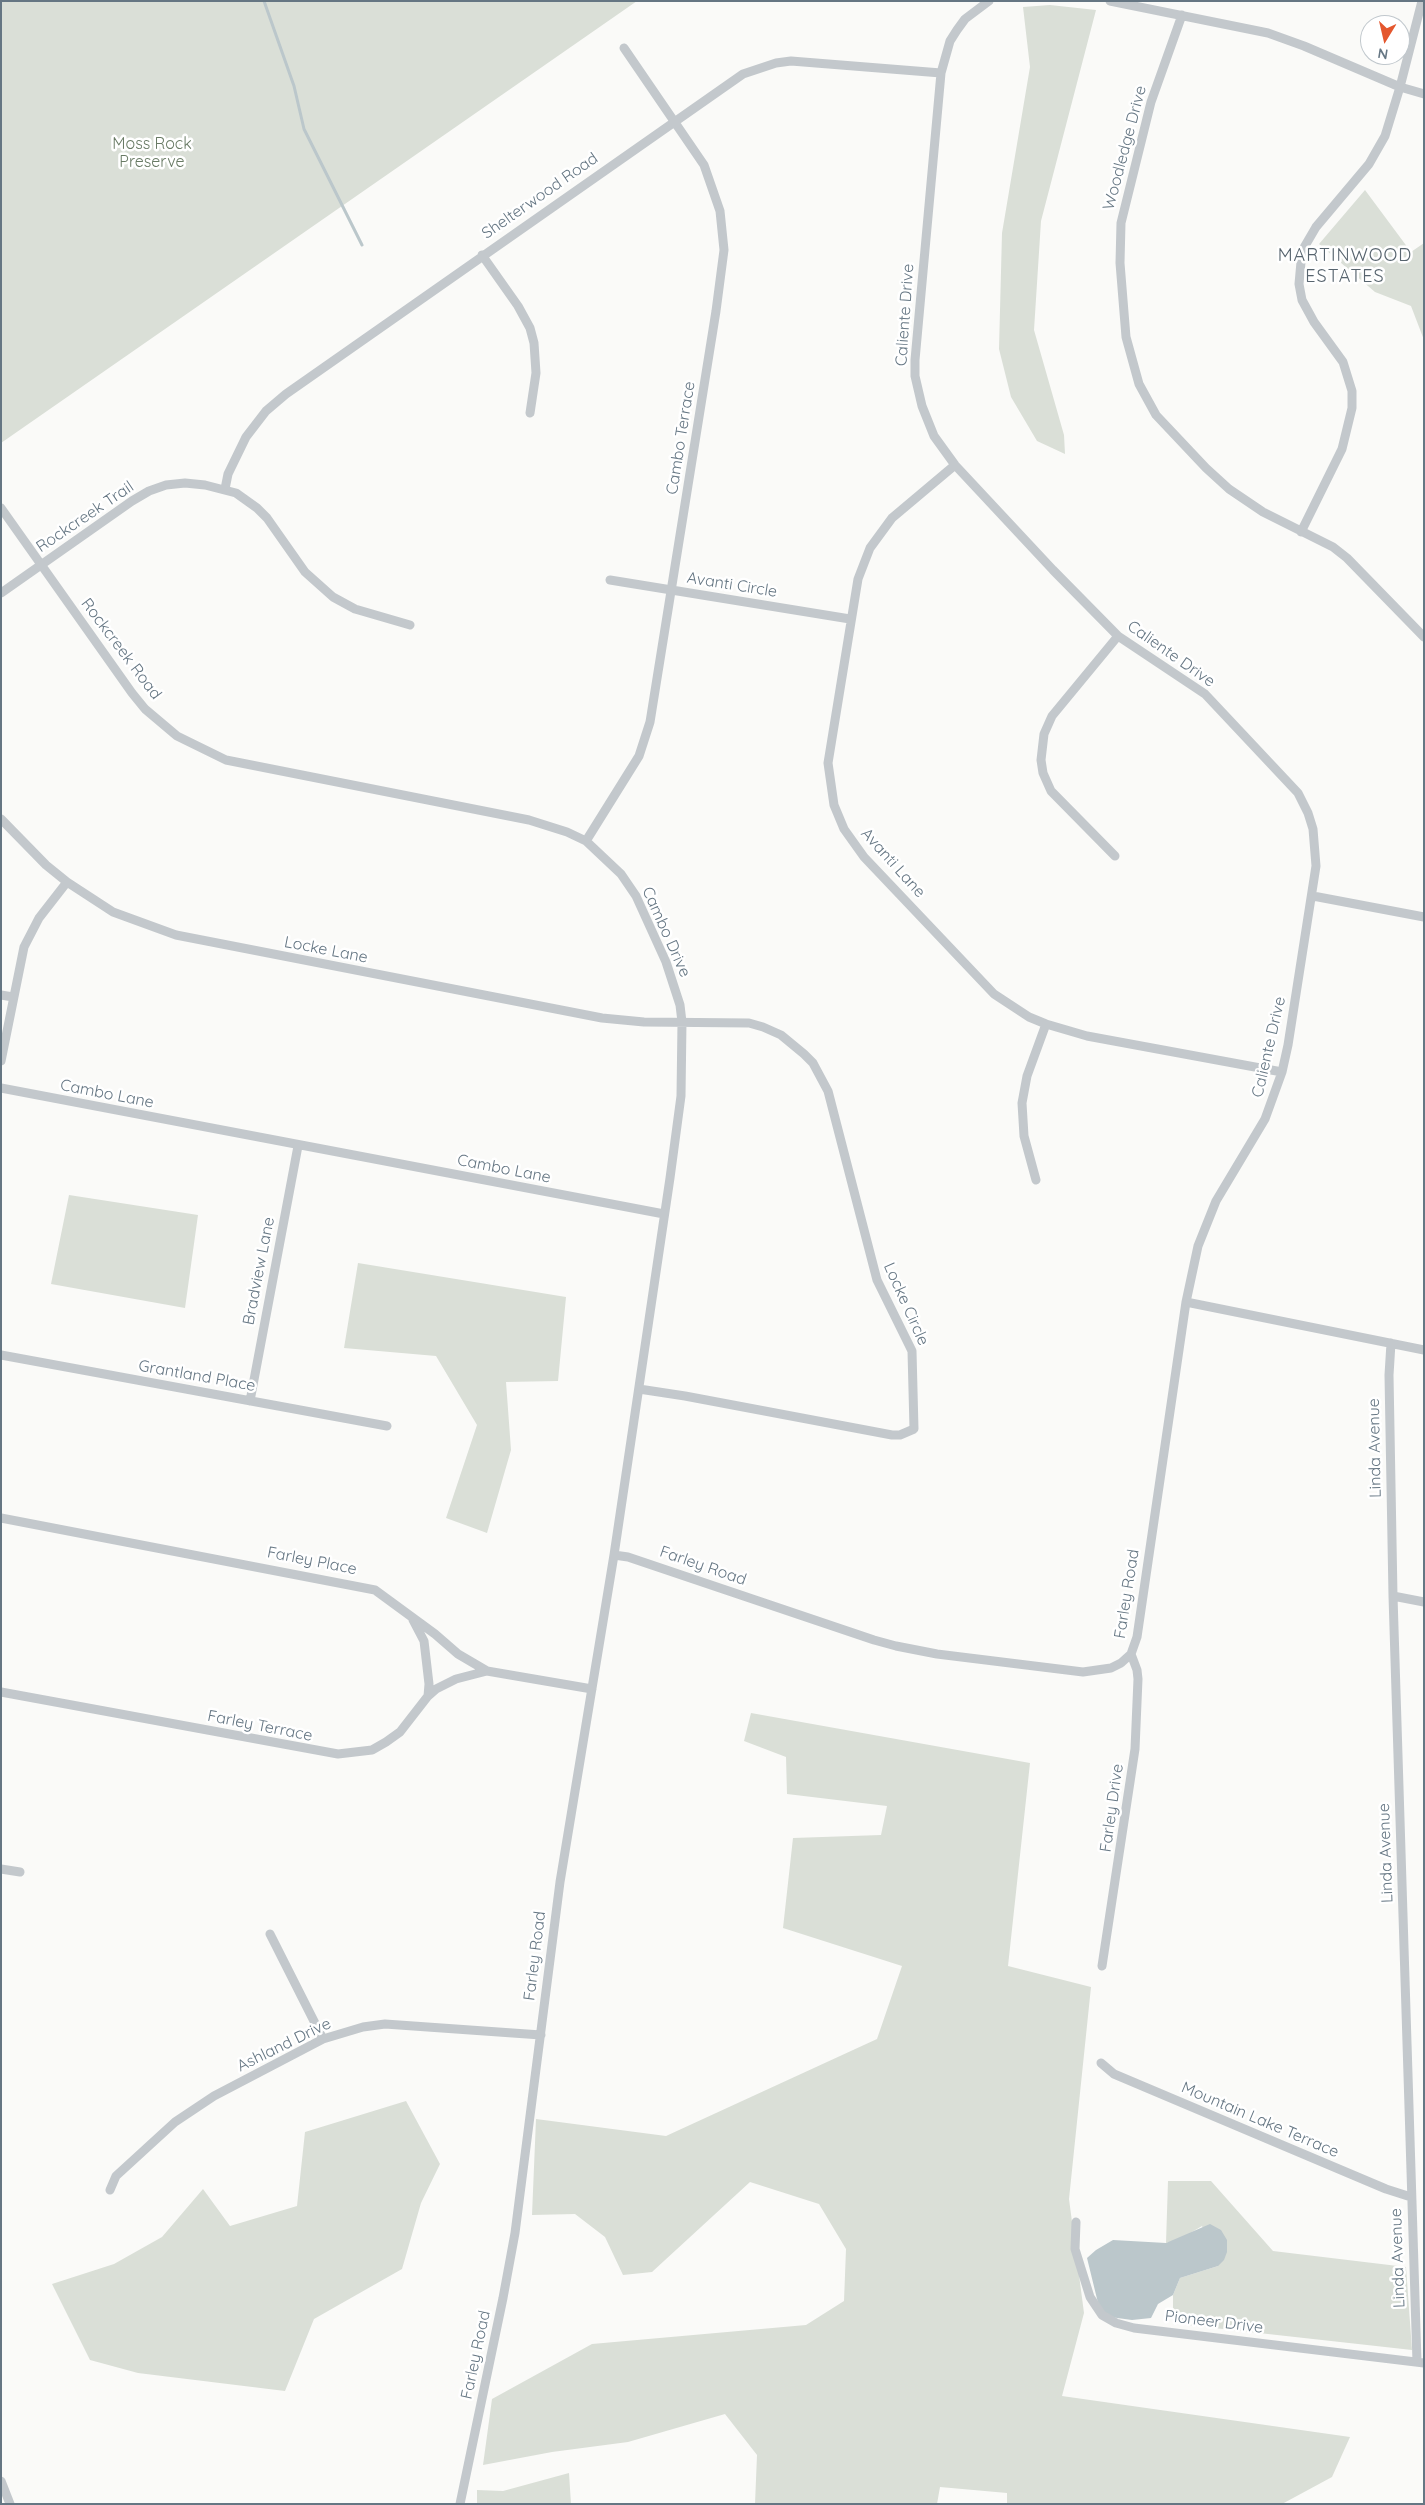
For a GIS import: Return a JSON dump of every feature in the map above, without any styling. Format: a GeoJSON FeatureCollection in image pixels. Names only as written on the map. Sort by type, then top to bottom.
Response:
{"type":"FeatureCollection","features":[{"type":"Feature","properties":{"kind":"street","name":"Caliente Drive"},"geometry":{"type":"LineString","coordinates":[[989,1],[966,19],[957,30],[950,41],[941,73],[916,332],[915,376],[926,420],[943,450],[955,465],[1118,636],[1205,694],[1298,793],[1308,813],[1316,846],[1312,896],[1282,1072],[1265,1119],[1216,1201],[1206,1223],[1192,1268],[1186,1302]]}},
{"type":"Feature","properties":{"kind":"street"},"geometry":{"type":"LineString","coordinates":[[1110,1],[1268,33],[1304,46],[1400,87],[1424,94]]}},
{"type":"Feature","properties":{"kind":"street"},"geometry":{"type":"LineString","coordinates":[[1301,532],[1342,449],[1352,408],[1352,391],[1344,362],[1314,322],[1302,300],[1299,284],[1302,251],[1316,227],[1360,175],[1376,152],[1392,118],[1422,1]]}},
{"type":"Feature","properties":{"kind":"street","name":"Woodledge Drive"},"geometry":{"type":"LineString","coordinates":[[1182,15],[1156,87],[1123,206],[1120,263],[1130,359],[1139,384],[1156,416],[1229,489],[1263,512],[1333,547],[1347,558],[1424,638]]}},
{"type":"Feature","properties":{"kind":"street","name":"Cambo Terrace"},"geometry":{"type":"LineString","coordinates":[[586,841],[632,769],[645,742],[650,722],[721,279],[724,250],[720,211],[704,166],[675,120],[624,48]]}},
{"type":"Feature","properties":{"kind":"street","name":"Shelterwood Road"},"geometry":{"type":"LineString","coordinates":[[225,489],[228,474],[246,437],[276,402],[482,255],[743,74],[776,62],[807,61],[941,73]]}},
{"type":"Feature","properties":{"kind":"street"},"geometry":{"type":"LineString","coordinates":[[482,255],[518,306],[530,328],[534,343],[536,373],[530,413]]}},
{"type":"Feature","properties":{"kind":"street","name":"Avanti Lane"},"geometry":{"type":"LineString","coordinates":[[955,465],[910,501],[880,532],[864,562],[850,618],[828,763],[834,805],[844,829],[864,856],[994,994],[1029,1017],[1087,1036],[1282,1072]]}},
{"type":"Feature","properties":{"kind":"street","name":"Rockcreek Trail"},"geometry":{"type":"LineString","coordinates":[[1,593],[132,501],[149,491],[166,485],[185,483],[225,489],[247,501],[267,518],[305,572],[322,589],[355,608],[410,625]]}},
{"type":"Feature","properties":{"kind":"street","name":"Rockcreek Road"},"geometry":{"type":"LineString","coordinates":[[1,508],[120,678],[145,709],[177,736],[204,751],[226,760],[281,772]]}},
{"type":"Feature","properties":{"kind":"street","name":"Avanti Circle"},"geometry":{"type":"LineString","coordinates":[[610,580],[850,618]]}},
{"type":"Feature","properties":{"kind":"street"},"geometry":{"type":"LineString","coordinates":[[1115,856],[1051,791],[1043,773],[1041,760],[1044,734],[1052,716],[1118,636]]}},
{"type":"Feature","properties":{"kind":"street","name":"Cambo Drive"},"geometry":{"type":"LineString","coordinates":[[281,772],[529,820],[567,832],[586,841],[621,874],[649,920],[674,984],[682,1022],[679,1118],[664,1214]]}},
{"type":"Feature","properties":{"kind":"street","name":"Locke Lane"},"geometry":{"type":"LineString","coordinates":[[1,819],[46,865],[67,882],[113,912],[176,935],[602,1018],[682,1022]]}},
{"type":"Feature","properties":{"kind":"street"},"geometry":{"type":"LineString","coordinates":[[1,1061],[20,962],[30,932],[67,882]]}},
{"type":"Feature","properties":{"kind":"street"},"geometry":{"type":"LineString","coordinates":[[1312,896],[1424,917]]}},
{"type":"Feature","properties":{"kind":"street"},"geometry":{"type":"LineString","coordinates":[[1,995],[13,997]]}},
{"type":"Feature","properties":{"kind":"street","name":"Locke Circle"},"geometry":{"type":"LineString","coordinates":[[639,1389],[892,1435],[908,1434],[914,1429],[912,1351],[877,1280],[834,1109],[821,1076],[804,1054],[780,1035],[764,1027],[726,1022],[682,1022]]}},
{"type":"Feature","properties":{"kind":"street"},"geometry":{"type":"LineString","coordinates":[[1036,1180],[1024,1136],[1022,1104],[1026,1076],[1046,1024]]}},
{"type":"Feature","properties":{"kind":"street","name":"Cambo Lane"},"geometry":{"type":"LineString","coordinates":[[1,1088],[298,1146],[664,1214]]}},
{"type":"Feature","properties":{"kind":"street","name":"Bradview Lane"},"geometry":{"type":"LineString","coordinates":[[250,1401],[298,1146]]}},
{"type":"Feature","properties":{"kind":"street"},"geometry":{"type":"LineString","coordinates":[[614,1555],[664,1214]]}},
{"type":"Feature","properties":{"kind":"street"},"geometry":{"type":"LineString","coordinates":[[1186,1302],[1424,1350]]}},
{"type":"Feature","properties":{"kind":"street","name":"Farley Road"},"geometry":{"type":"LineString","coordinates":[[460,2504],[511,2253],[560,1882],[614,1555],[628,1557],[874,1640],[937,1654],[1083,1672],[1111,1668],[1131,1654],[1137,1636],[1186,1302]]}},
{"type":"Feature","properties":{"kind":"street","name":"Linda Avenue"},"geometry":{"type":"LineString","coordinates":[[1391,1343],[1389,1375],[1393,1596],[1411,2196],[1420,2362]]}},
{"type":"Feature","properties":{"kind":"street","name":"Grantland Place"},"geometry":{"type":"LineString","coordinates":[[1,1355],[387,1426]]}},
{"type":"Feature","properties":{"kind":"street","name":"Farley Place"},"geometry":{"type":"LineString","coordinates":[[1,1518],[363,1586],[386,1596],[458,1654],[487,1671],[592,1689]]}},
{"type":"Feature","properties":{"kind":"street"},"geometry":{"type":"LineString","coordinates":[[1393,1596],[1424,1602]]}},
{"type":"Feature","properties":{"kind":"street"},"geometry":{"type":"LineString","coordinates":[[410,1616],[424,1641],[429,1684],[428,1696]]}},
{"type":"Feature","properties":{"kind":"street","name":"Farley Drive"},"geometry":{"type":"LineString","coordinates":[[1102,1966],[1135,1749],[1138,1670],[1131,1654]]}},
{"type":"Feature","properties":{"kind":"street","name":"Farley Terrace"},"geometry":{"type":"LineString","coordinates":[[1,1692],[338,1754],[372,1750],[405,1727],[428,1696],[456,1679],[487,1671]]}},
{"type":"Feature","properties":{"kind":"street"},"geometry":{"type":"LineString","coordinates":[[1,1868],[20,1872]]}},
{"type":"Feature","properties":{"kind":"street"},"geometry":{"type":"LineString","coordinates":[[270,1934],[323,2039]]}},
{"type":"Feature","properties":{"kind":"street","name":"Ashland Drive"},"geometry":{"type":"LineString","coordinates":[[110,2190],[121,2171],[175,2122],[214,2096],[323,2039],[363,2027],[385,2024],[541,2035]]}},
{"type":"Feature","properties":{"kind":"street","name":"Mountain Lake Terrace"},"geometry":{"type":"LineString","coordinates":[[1101,2063],[1114,2074],[1386,2189],[1411,2196]]}},
{"type":"Feature","properties":{"kind":"street","name":"Pioneer Drive"},"geometry":{"type":"LineString","coordinates":[[1076,2222],[1075,2249],[1090,2297],[1102,2314],[1116,2323],[1134,2328],[1420,2362]]}},
{"type":"Feature","properties":{"kind":"street"},"geometry":{"type":"LineString","coordinates":[[1,2480],[10,2504]]}},
{"type":"Feature","properties":{"kind":"green space","name":"Moss Rock Preserve"},"geometry":{"type":"Polygon","coordinates":[[[1,1],[637,1],[1,443],[1,1]]]}},
{"type":"Feature","properties":{"kind":"green space"},"geometry":{"type":"Polygon","coordinates":[[[1050,5],[1096,10],[1041,221],[1034,330],[1064,435],[1065,454],[1037,441],[1011,397],[999,349],[1002,233],[1030,67],[1023,7],[1050,5]]]}},
{"type":"Feature","properties":{"kind":"green space"},"geometry":{"type":"Polygon","coordinates":[[[1365,190],[1411,252],[1424,243],[1424,340],[1411,306],[1375,292],[1319,244],[1365,190]]]}},
{"type":"Feature","properties":{"kind":"green space"},"geometry":{"type":"Polygon","coordinates":[[[69,1195],[198,1215],[185,1308],[51,1284],[69,1195]]]}},
{"type":"Feature","properties":{"kind":"green space"},"geometry":{"type":"Polygon","coordinates":[[[358,1263],[566,1297],[558,1381],[506,1382],[511,1450],[487,1533],[446,1518],[477,1425],[436,1356],[344,1348],[358,1263]]]}},
{"type":"Feature","properties":{"kind":"green space"},"geometry":{"type":"Polygon","coordinates":[[[751,1713],[1030,1763],[1008,1966],[1091,1987],[1069,2199],[1084,2313],[1062,2396],[1350,2437],[1332,2477],[1282,2504],[1007,2504],[1007,2493],[940,2487],[937,2504],[755,2504],[757,2455],[725,2414],[628,2442],[552,2452],[483,2465],[492,2399],[592,2344],[806,2325],[844,2301],[846,2249],[819,2204],[750,2182],[652,2272],[623,2275],[605,2237],[575,2214],[532,2215],[536,2119],[666,2136],[877,2039],[902,1966],[783,1928],[793,1838],[881,1835],[887,1806],[787,1794],[786,1757],[744,1741],[751,1713]]]}},
{"type":"Feature","properties":{"kind":"green space"},"geometry":{"type":"Polygon","coordinates":[[[406,2101],[440,2164],[421,2203],[402,2269],[314,2319],[285,2391],[138,2373],[90,2360],[52,2284],[114,2264],[162,2237],[203,2189],[230,2226],[297,2206],[305,2132],[406,2101]]]}},
{"type":"Feature","properties":{"kind":"green space"},"geometry":{"type":"Polygon","coordinates":[[[1168,2181],[1211,2181],[1273,2251],[1406,2267],[1412,2350],[1187,2325],[1173,2314],[1173,2295],[1180,2278],[1218,2266],[1202,2226],[1182,2238],[1166,2243],[1168,2181]]]}},
{"type":"Feature","properties":{"kind":"green space"},"geometry":{"type":"Polygon","coordinates":[[[569,2473],[571,2504],[477,2504],[477,2490],[503,2491],[569,2473]]]}},
{"type":"Feature","properties":{"kind":"shaded area"},"geometry":{"type":"Polygon","coordinates":[[[1210,2224],[1221,2230],[1227,2240],[1227,2252],[1224,2260],[1218,2266],[1180,2278],[1173,2295],[1158,2304],[1151,2318],[1132,2320],[1110,2317],[1099,2307],[1087,2258],[1096,2250],[1113,2240],[1166,2243],[1210,2224]]]}},
{"type":"Feature","properties":{"kind":"waterway"},"geometry":{"type":"LineString","coordinates":[[264,1],[294,86],[304,129],[362,245]]}},
{"type":"Feature","properties":{"kind":"district","name":"MARTINWOOD ESTATES"},"geometry":{"type":"Point","coordinates":[1345,266]}}]}
